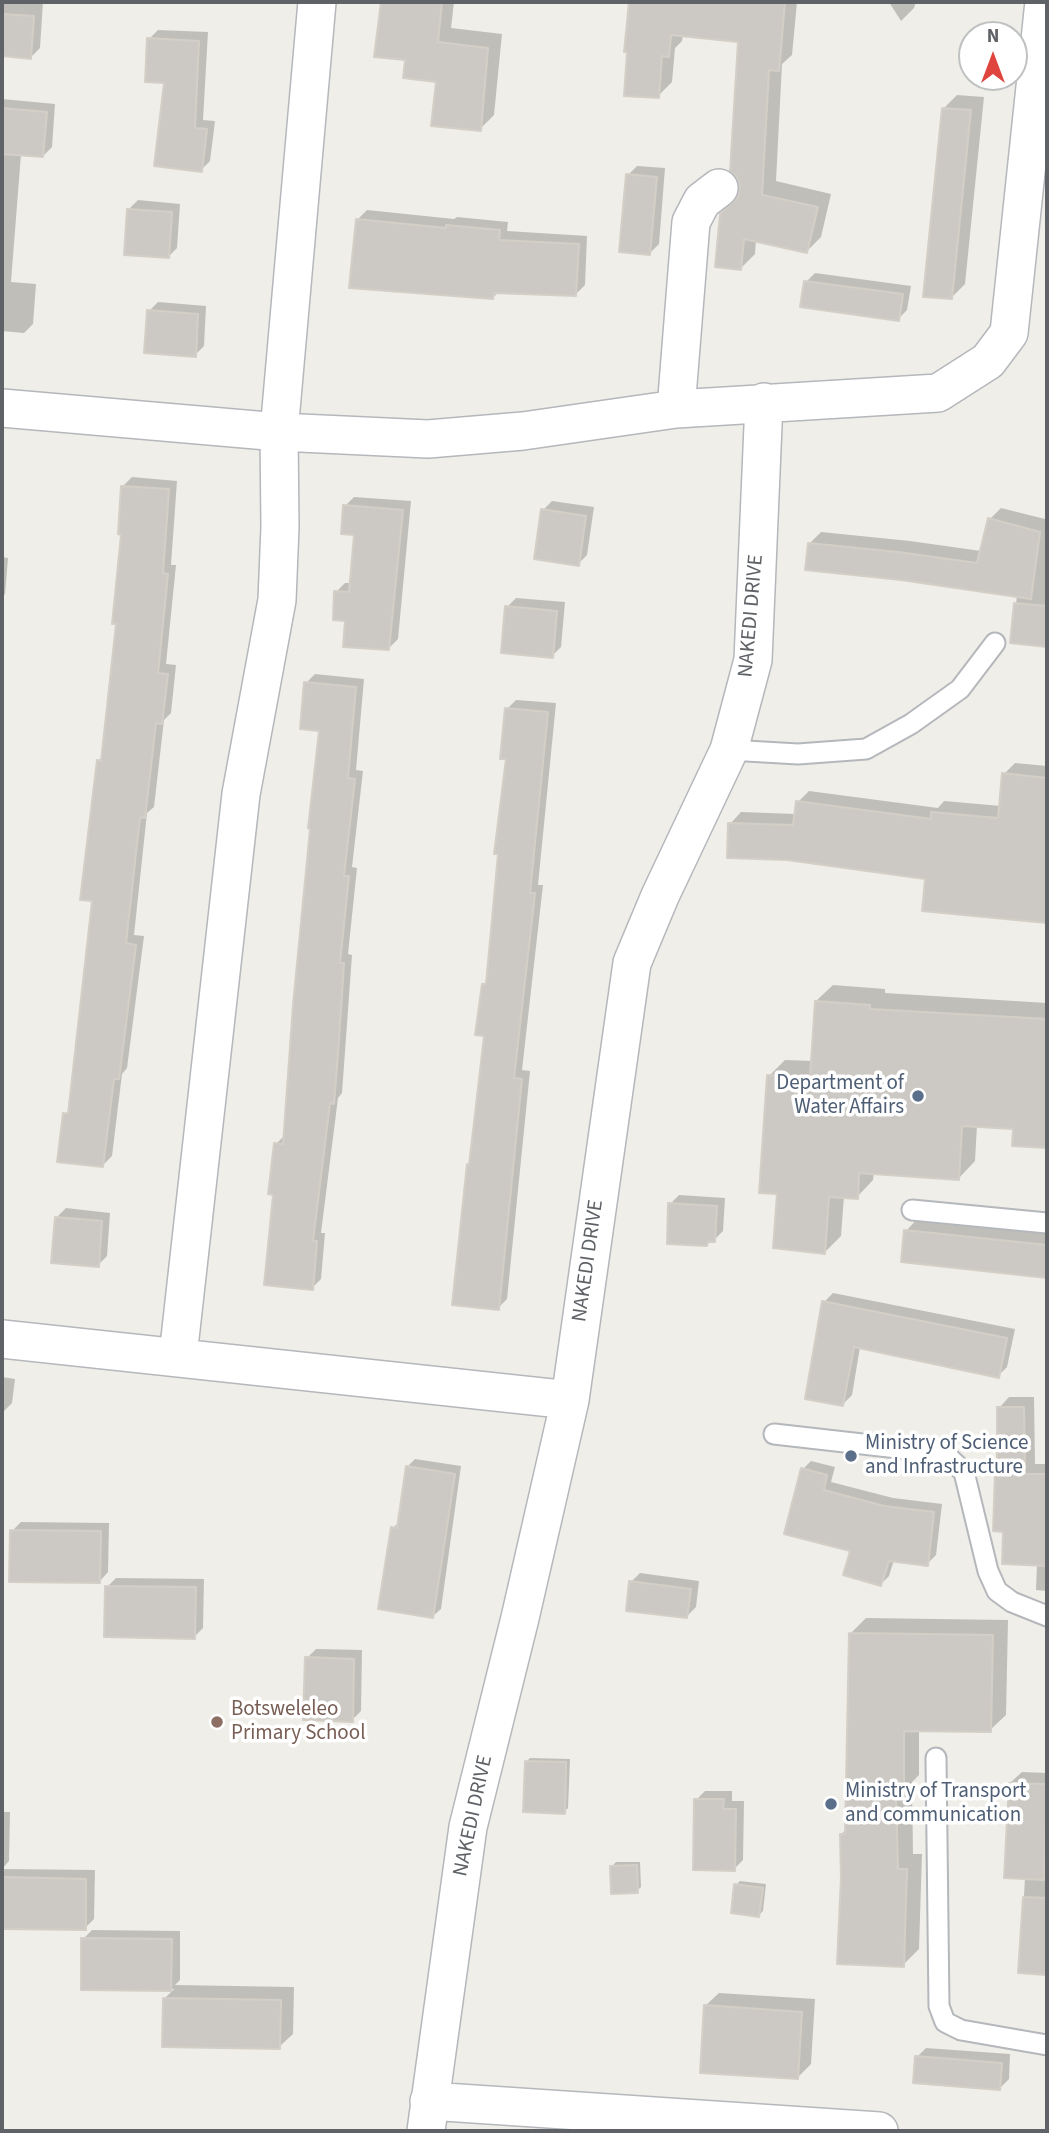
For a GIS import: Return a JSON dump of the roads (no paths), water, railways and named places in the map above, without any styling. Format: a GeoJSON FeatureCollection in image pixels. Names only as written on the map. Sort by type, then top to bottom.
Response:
{"type":"FeatureCollection","features":[{"type":"Feature","properties":{"kind":"street"},"geometry":{"type":"LineString","coordinates":[[178,1356],[241,794],[277,600],[280,527],[279,432],[317,2]]}},
{"type":"Feature","properties":{"kind":"street"},"geometry":{"type":"LineString","coordinates":[[2,408],[279,432],[428,439],[523,431],[676,409],[938,393],[988,361],[1009,332],[1044,2]]}},
{"type":"Feature","properties":{"kind":"street"},"geometry":{"type":"LineString","coordinates":[[676,409],[691,222],[702,201],[719,188]]}},
{"type":"Feature","properties":{"kind":"street","name":"NAKEDI DRIVE"},"geometry":{"type":"LineString","coordinates":[[428,2116],[468,1827],[570,1400],[632,963],[660,896],[729,750],[753,660],[764,402]]}},
{"type":"Feature","properties":{"kind":"street"},"geometry":{"type":"LineString","coordinates":[[2,1339],[570,1400]]}},
{"type":"Feature","properties":{"kind":"street"},"geometry":{"type":"LineString","coordinates":[[428,2116],[879,2131]]}},
{"type":"Feature","properties":{"kind":"lane"},"geometry":{"type":"LineString","coordinates":[[729,750],[798,754],[866,749],[911,724],[960,689],[995,643]]}},
{"type":"Feature","properties":{"kind":"lane"},"geometry":{"type":"LineString","coordinates":[[912,1210],[1047,1223]]}},
{"type":"Feature","properties":{"kind":"lane"},"geometry":{"type":"LineString","coordinates":[[774,1434],[933,1452],[948,1457],[964,1472],[988,1571],[997,1591],[1012,1602],[1047,1616]]}},
{"type":"Feature","properties":{"kind":"lane"},"geometry":{"type":"LineString","coordinates":[[936,1758],[939,2007],[945,2022],[961,2030],[1047,2045]]}},
{"type":"Feature","properties":{"kind":"place","name":"Department of Water Affairs"},"geometry":{"type":"Point","coordinates":[918,1096]}},
{"type":"Feature","properties":{"kind":"place","name":"Ministry of Science and Infrastructure"},"geometry":{"type":"Point","coordinates":[851,1456]}},
{"type":"Feature","properties":{"kind":"place","name":"Botsweleleo Primary School"},"geometry":{"type":"Point","coordinates":[217,1722]}},
{"type":"Feature","properties":{"kind":"place","name":"Ministry of Transport and communication"},"geometry":{"type":"Point","coordinates":[831,1804]}}]}
